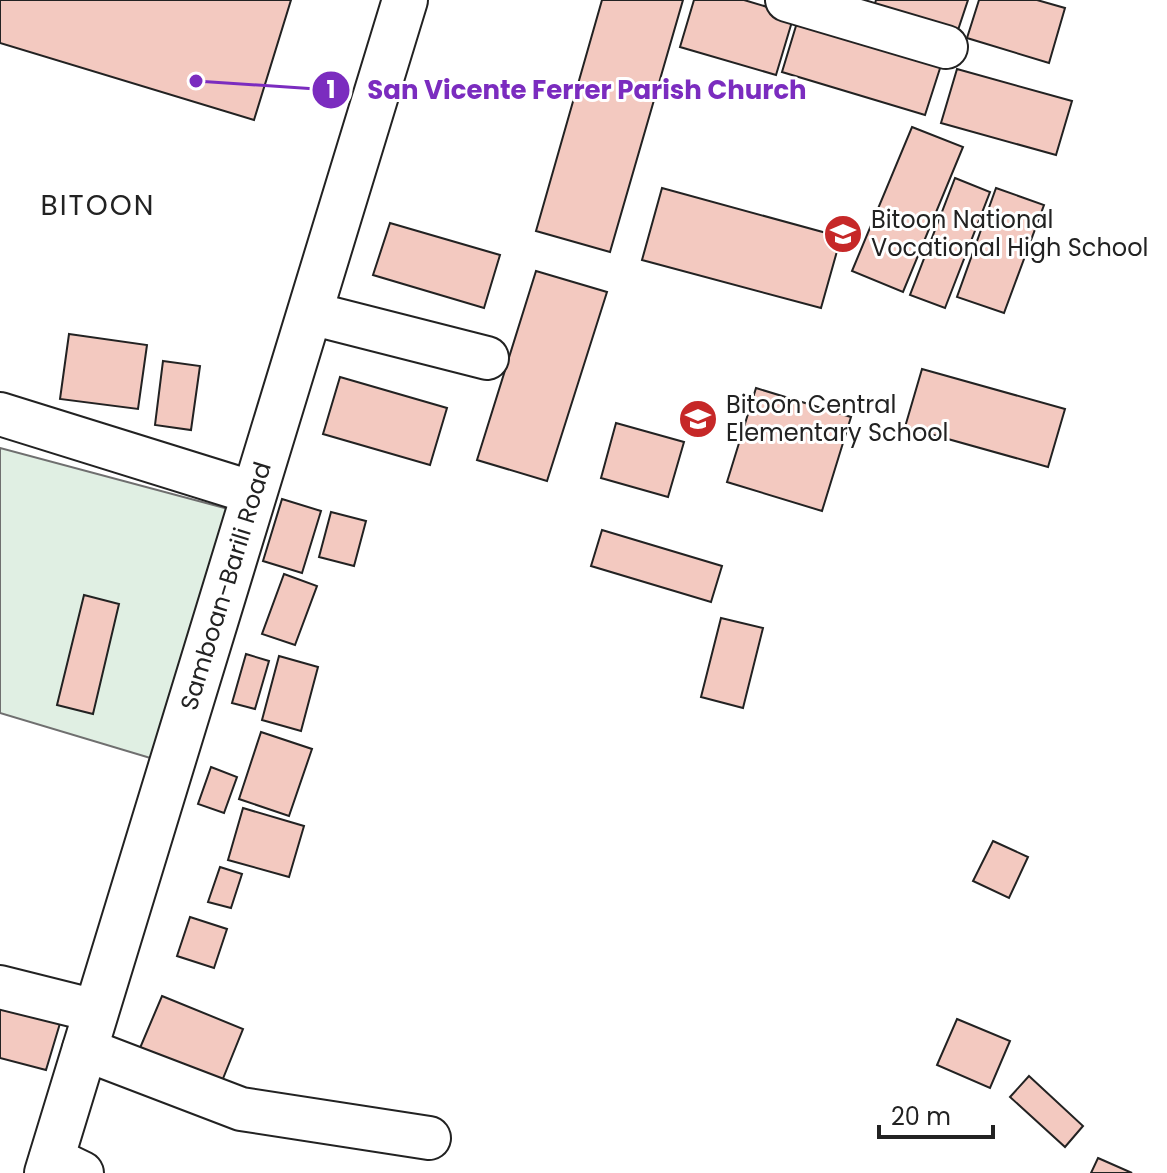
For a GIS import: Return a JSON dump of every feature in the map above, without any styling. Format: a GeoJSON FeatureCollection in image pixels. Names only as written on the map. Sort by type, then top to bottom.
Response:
{"type":"FeatureCollection","features":[{"type":"Feature","properties":{"kind":"highway","name":"Samboan-Barili Road"},"geometry":{"type":"LineString","coordinates":[[60,1168],[90,1030],[405,0]]}},
{"type":"Feature","properties":{"kind":"street"},"geometry":{"type":"LineString","coordinates":[[787,0],[946,47]]}},
{"type":"Feature","properties":{"kind":"street"},"geometry":{"type":"LineString","coordinates":[[310,313],[487,358]]}},
{"type":"Feature","properties":{"kind":"street"},"geometry":{"type":"LineString","coordinates":[[0,414],[254,493]]}},
{"type":"Feature","properties":{"kind":"street"},"geometry":{"type":"LineString","coordinates":[[0,987],[241,1109],[429,1138]]}},
{"type":"Feature","properties":{"kind":"green space"},"geometry":{"type":"Polygon","coordinates":[[[0,448],[232,510],[157,760],[0,713],[0,448]]]}},
{"type":"Feature","properties":{"kind":"building"},"geometry":{"type":"Polygon","coordinates":[[[0,0],[291,0],[254,120],[0,43],[0,0]]]}},
{"type":"Feature","properties":{"kind":"building"},"geometry":{"type":"Polygon","coordinates":[[[602,0],[683,0],[610,252],[536,231],[602,0]]]}},
{"type":"Feature","properties":{"kind":"building"},"geometry":{"type":"Polygon","coordinates":[[[694,0],[744,0],[794,15],[776,75],[680,47],[694,0]]]}},
{"type":"Feature","properties":{"kind":"building"},"geometry":{"type":"Polygon","coordinates":[[[876,0],[968,0],[956,36],[873,10],[876,0]]]}},
{"type":"Feature","properties":{"kind":"building"},"geometry":{"type":"Polygon","coordinates":[[[979,0],[1037,0],[1065,8],[1049,63],[967,38],[979,0]]]}},
{"type":"Feature","properties":{"kind":"building"},"geometry":{"type":"Polygon","coordinates":[[[799,16],[943,59],[925,115],[782,72],[799,16]]]}},
{"type":"Feature","properties":{"kind":"building"},"geometry":{"type":"Polygon","coordinates":[[[957,69],[1072,101],[1056,155],[941,123],[957,69]]]}},
{"type":"Feature","properties":{"kind":"building"},"geometry":{"type":"Polygon","coordinates":[[[912,127],[963,147],[903,292],[852,271],[912,127]]]}},
{"type":"Feature","properties":{"kind":"building"},"geometry":{"type":"Polygon","coordinates":[[[955,178],[990,192],[945,308],[910,295],[955,178]]]}},
{"type":"Feature","properties":{"kind":"building"},"geometry":{"type":"Polygon","coordinates":[[[662,188],[841,237],[821,308],[642,260],[662,188]]]}},
{"type":"Feature","properties":{"kind":"building"},"geometry":{"type":"Polygon","coordinates":[[[996,188],[1044,205],[1004,313],[957,297],[996,188]]]}},
{"type":"Feature","properties":{"kind":"building"},"geometry":{"type":"Polygon","coordinates":[[[390,223],[500,255],[484,308],[373,275],[390,223]]]}},
{"type":"Feature","properties":{"kind":"building"},"geometry":{"type":"Polygon","coordinates":[[[536,271],[607,292],[547,481],[477,460],[536,271]]]}},
{"type":"Feature","properties":{"kind":"building"},"geometry":{"type":"Polygon","coordinates":[[[69,334],[147,345],[138,409],[60,399],[69,334]]]}},
{"type":"Feature","properties":{"kind":"building"},"geometry":{"type":"Polygon","coordinates":[[[163,361],[200,366],[191,430],[155,425],[163,361]]]}},
{"type":"Feature","properties":{"kind":"building"},"geometry":{"type":"Polygon","coordinates":[[[922,369],[1065,409],[1048,467],[905,427],[922,369]]]}},
{"type":"Feature","properties":{"kind":"building"},"geometry":{"type":"Polygon","coordinates":[[[340,377],[447,408],[430,465],[323,434],[340,377]]]}},
{"type":"Feature","properties":{"kind":"building"},"geometry":{"type":"Polygon","coordinates":[[[756,388],[851,417],[822,511],[727,482],[756,388]]]}},
{"type":"Feature","properties":{"kind":"building"},"geometry":{"type":"Polygon","coordinates":[[[616,423],[684,442],[668,497],[601,478],[616,423]]]}},
{"type":"Feature","properties":{"kind":"building"},"geometry":{"type":"Polygon","coordinates":[[[282,499],[321,511],[302,573],[263,561],[282,499]]]}},
{"type":"Feature","properties":{"kind":"building"},"geometry":{"type":"Polygon","coordinates":[[[331,512],[366,521],[354,566],[319,557],[331,512]]]}},
{"type":"Feature","properties":{"kind":"building"},"geometry":{"type":"Polygon","coordinates":[[[602,530],[722,566],[711,602],[591,566],[602,530]]]}},
{"type":"Feature","properties":{"kind":"building"},"geometry":{"type":"Polygon","coordinates":[[[284,574],[317,586],[295,645],[262,634],[284,574]]]}},
{"type":"Feature","properties":{"kind":"building"},"geometry":{"type":"Polygon","coordinates":[[[84,595],[119,604],[93,714],[57,705],[84,595]]]}},
{"type":"Feature","properties":{"kind":"building"},"geometry":{"type":"Polygon","coordinates":[[[721,618],[763,628],[743,708],[701,697],[721,618]]]}},
{"type":"Feature","properties":{"kind":"building"},"geometry":{"type":"Polygon","coordinates":[[[246,654],[269,661],[255,709],[232,703],[246,654]]]}},
{"type":"Feature","properties":{"kind":"building"},"geometry":{"type":"Polygon","coordinates":[[[279,656],[318,667],[301,731],[262,720],[279,656]]]}},
{"type":"Feature","properties":{"kind":"building"},"geometry":{"type":"Polygon","coordinates":[[[261,732],[312,749],[289,816],[239,799],[261,732]]]}},
{"type":"Feature","properties":{"kind":"building"},"geometry":{"type":"Polygon","coordinates":[[[211,767],[237,777],[224,813],[198,804],[211,767]]]}},
{"type":"Feature","properties":{"kind":"building"},"geometry":{"type":"Polygon","coordinates":[[[243,808],[304,826],[289,877],[228,860],[243,808]]]}},
{"type":"Feature","properties":{"kind":"building"},"geometry":{"type":"Polygon","coordinates":[[[993,841],[1028,857],[1009,898],[973,881],[993,841]]]}},
{"type":"Feature","properties":{"kind":"building"},"geometry":{"type":"Polygon","coordinates":[[[220,867],[242,874],[231,908],[208,902],[220,867]]]}},
{"type":"Feature","properties":{"kind":"building"},"geometry":{"type":"Polygon","coordinates":[[[190,917],[227,929],[214,968],[177,956],[190,917]]]}},
{"type":"Feature","properties":{"kind":"building"},"geometry":{"type":"Polygon","coordinates":[[[162,996],[243,1029],[222,1081],[140,1048],[162,996]]]}},
{"type":"Feature","properties":{"kind":"building"},"geometry":{"type":"Polygon","coordinates":[[[0,1003],[61,1020],[46,1070],[0,1058],[0,1003]]]}},
{"type":"Feature","properties":{"kind":"building"},"geometry":{"type":"Polygon","coordinates":[[[957,1019],[1010,1041],[990,1088],[937,1065],[957,1019]]]}},
{"type":"Feature","properties":{"kind":"building"},"geometry":{"type":"Polygon","coordinates":[[[1029,1076],[1083,1126],[1065,1147],[1010,1097],[1029,1076]]]}},
{"type":"Feature","properties":{"kind":"building"},"geometry":{"type":"Polygon","coordinates":[[[1098,1158],[1132,1173],[1091,1173],[1098,1158]]]}},
{"type":"Feature","properties":{"kind":"place","name":"San Vicente Ferrer Parish Church"},"geometry":{"type":"Point","coordinates":[196,81]}},
{"type":"Feature","properties":{"kind":"place","name":"Bitoon National Vocational High School"},"geometry":{"type":"Point","coordinates":[843,234]}},
{"type":"Feature","properties":{"kind":"place","name":"Bitoon Central Elementary School"},"geometry":{"type":"Point","coordinates":[698,419]}},
{"type":"Feature","properties":{"kind":"district","name":"BITOON"},"geometry":{"type":"Point","coordinates":[98,205]}}]}
